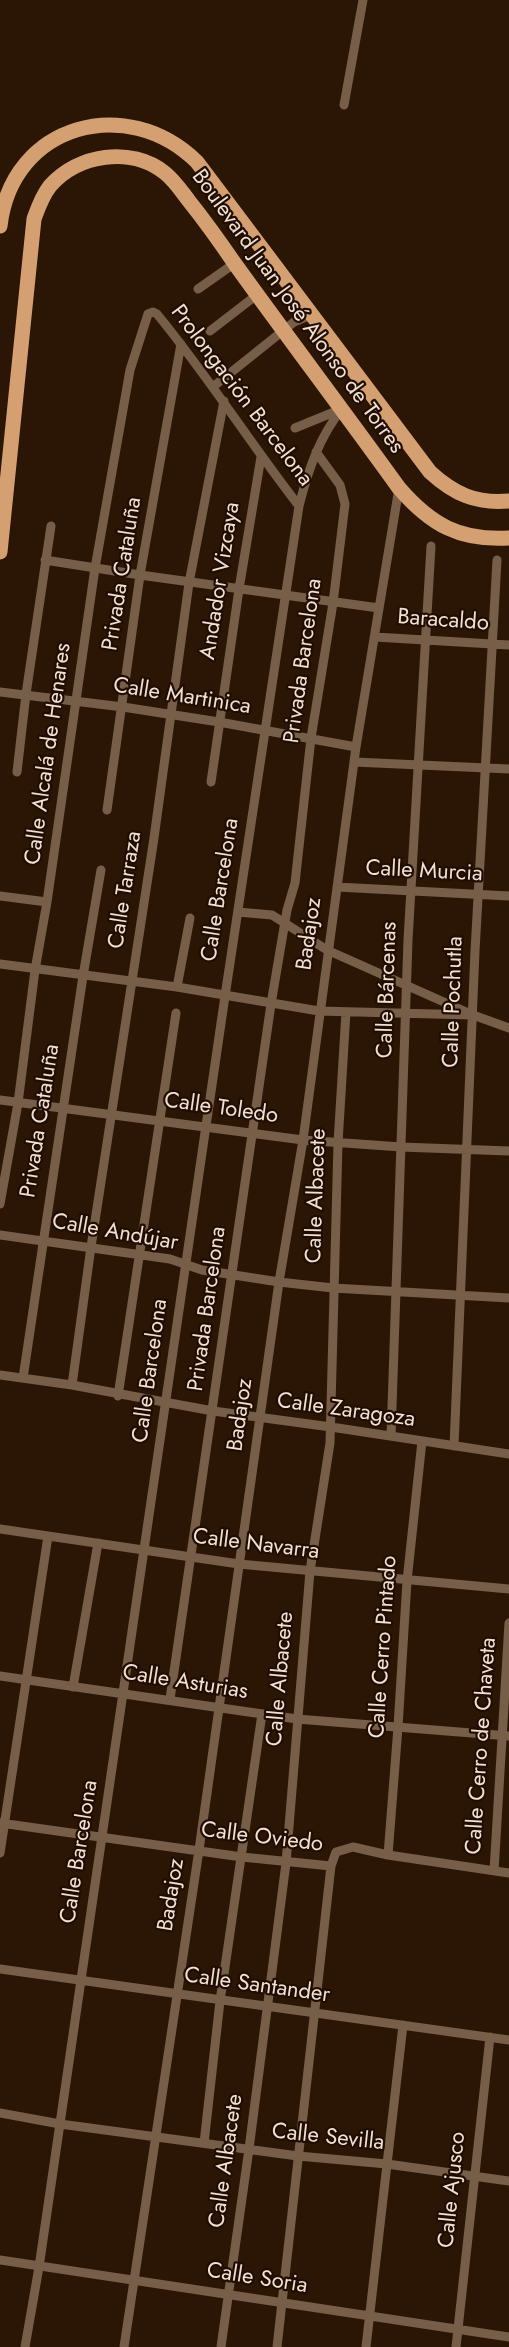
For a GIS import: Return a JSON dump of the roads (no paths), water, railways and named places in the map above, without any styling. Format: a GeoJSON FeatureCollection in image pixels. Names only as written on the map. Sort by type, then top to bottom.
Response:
{"type":"FeatureCollection","features":[{"type":"Feature","properties":{"kind":"main road","name":"Boulevard Juan José Alonso de Torres"},"geometry":{"type":"LineString","coordinates":[[0,226],[4,201],[14,179],[27,161],[66,133],[92,125],[115,124],[140,128],[174,142],[197,162],[430,472],[444,485],[470,499],[490,502],[509,501]]}},
{"type":"Feature","properties":{"kind":"main road","name":"Boulevard Juan José Alonso de Torres"},"geometry":{"type":"LineString","coordinates":[[0,552],[31,234],[39,204],[49,188],[63,174],[90,160],[119,157],[148,164],[166,174],[174,182],[399,488],[421,512],[443,526],[466,535],[490,539],[509,538]]}},
{"type":"Feature","properties":{"kind":"street"},"geometry":{"type":"LineString","coordinates":[[344,105],[363,0]]}},
{"type":"Feature","properties":{"kind":"street"},"geometry":{"type":"LineString","coordinates":[[198,289],[235,263]]}},
{"type":"Feature","properties":{"kind":"street"},"geometry":{"type":"LineString","coordinates":[[210,331],[258,294]]}},
{"type":"Feature","properties":{"kind":"street","name":"Prolongación Barcelona"},"geometry":{"type":"LineString","coordinates":[[150,313],[158,314],[214,386],[261,457],[299,506]]}},
{"type":"Feature","properties":{"kind":"street","name":"Calle Alcalá de Henares"},"geometry":{"type":"LineString","coordinates":[[0,1204],[18,1103],[35,970],[47,902],[95,568],[130,370],[150,313]]}},
{"type":"Feature","properties":{"kind":"street"},"geometry":{"type":"LineString","coordinates":[[214,386],[294,322],[313,314]]}},
{"type":"Feature","properties":{"kind":"street","name":"Privada Cataluña"},"geometry":{"type":"LineString","coordinates":[[107,810],[140,575],[181,344]]}},
{"type":"Feature","properties":{"kind":"street","name":"Calle Tarraza"},"geometry":{"type":"LineString","coordinates":[[72,1385],[131,982],[153,849],[189,583],[224,401]]}},
{"type":"Feature","properties":{"kind":"street"},"geometry":{"type":"LineString","coordinates":[[295,428],[342,409]]}},
{"type":"Feature","properties":{"kind":"street","name":"Calle Barcelona"},"geometry":{"type":"LineString","coordinates":[[25,2347],[103,1838],[225,996],[299,506],[316,452],[327,427],[342,409]]}},
{"type":"Feature","properties":{"kind":"street","name":"Privada Barcelona"},"geometry":{"type":"LineString","coordinates":[[170,1699],[271,1004],[290,898],[295,883],[311,738],[333,603],[345,497],[340,485],[316,452]]}},
{"type":"Feature","properties":{"kind":"street","name":"Andador Vizcaya"},"geometry":{"type":"LineString","coordinates":[[212,782],[238,590],[261,457]]}},
{"type":"Feature","properties":{"kind":"street","name":"Badajoz"},"geometry":{"type":"LineString","coordinates":[[124,2347],[199,1850],[279,1282],[303,1140],[356,747],[399,488]]}},
{"type":"Feature","properties":{"kind":"street"},"geometry":{"type":"LineString","coordinates":[[17,772],[51,526]]}},
{"type":"Feature","properties":{"kind":"street","name":"Calle Bárcenas"},"geometry":{"type":"LineString","coordinates":[[390,1436],[406,986],[431,546]]}},
{"type":"Feature","properties":{"kind":"street"},"geometry":{"type":"LineString","coordinates":[[45,560],[189,583],[379,608]]}},
{"type":"Feature","properties":{"kind":"street","name":"Calle Pochutla"},"geometry":{"type":"LineString","coordinates":[[453,1446],[497,560]]}},
{"type":"Feature","properties":{"kind":"street","name":"Baracaldo"},"geometry":{"type":"LineString","coordinates":[[375,636],[509,645]]}},
{"type":"Feature","properties":{"kind":"street","name":"Calle Martinica"},"geometry":{"type":"LineString","coordinates":[[0,692],[123,707],[356,747]]}},
{"type":"Feature","properties":{"kind":"street"},"geometry":{"type":"LineString","coordinates":[[354,762],[509,768]]}},
{"type":"Feature","properties":{"kind":"street","name":"Privada Cataluña"},"geometry":{"type":"LineString","coordinates":[[22,1378],[101,870]]}},
{"type":"Feature","properties":{"kind":"street","name":"Calle Murcia"},"geometry":{"type":"LineString","coordinates":[[337,887],[509,896]]}},
{"type":"Feature","properties":{"kind":"street"},"geometry":{"type":"LineString","coordinates":[[0,896],[47,902]]}},
{"type":"Feature","properties":{"kind":"street"},"geometry":{"type":"LineString","coordinates":[[238,912],[272,915],[327,950],[473,1015],[509,1028]]}},
{"type":"Feature","properties":{"kind":"street"},"geometry":{"type":"LineString","coordinates":[[177,987],[190,918]]}},
{"type":"Feature","properties":{"kind":"street"},"geometry":{"type":"LineString","coordinates":[[0,964],[177,987],[319,1011],[473,1015]]}},
{"type":"Feature","properties":{"kind":"street","name":"Calle Albacete"},"geometry":{"type":"LineString","coordinates":[[221,2347],[286,1863],[310,1571],[331,1427],[338,1143],[346,1012]]}},
{"type":"Feature","properties":{"kind":"street"},"geometry":{"type":"LineString","coordinates":[[118,1395],[176,1013]]}},
{"type":"Feature","properties":{"kind":"street","name":"Calle Toledo"},"geometry":{"type":"LineString","coordinates":[[0,1100],[303,1140],[509,1151]]}},
{"type":"Feature","properties":{"kind":"street","name":"Calle Andújar"},"geometry":{"type":"LineString","coordinates":[[0,1235],[170,1259],[232,1276],[279,1282],[333,1288],[509,1298]]}},
{"type":"Feature","properties":{"kind":"street","name":"Calle Zaragoza"},"geometry":{"type":"LineString","coordinates":[[0,1375],[72,1385],[213,1412],[509,1454]]}},
{"type":"Feature","properties":{"kind":"street","name":"Calle Cerro Pintado"},"geometry":{"type":"LineString","coordinates":[[388,1855],[407,1581],[422,1441]]}},
{"type":"Feature","properties":{"kind":"street","name":"Calle Navarra"},"geometry":{"type":"LineString","coordinates":[[0,1529],[239,1564],[509,1590]]}},
{"type":"Feature","properties":{"kind":"street"},"geometry":{"type":"LineString","coordinates":[[0,1853],[2,1823],[48,1536]]}},
{"type":"Feature","properties":{"kind":"street"},"geometry":{"type":"LineString","coordinates":[[73,1687],[98,1543]]}},
{"type":"Feature","properties":{"kind":"street","name":"Calle Cerro de Chaveta"},"geometry":{"type":"LineString","coordinates":[[494,1871],[506,1736],[509,1623]]}},
{"type":"Feature","properties":{"kind":"street","name":"Calle Asturias"},"geometry":{"type":"LineString","coordinates":[[0,1676],[297,1719],[506,1736]]}},
{"type":"Feature","properties":{"kind":"street"},"geometry":{"type":"LineString","coordinates":[[204,2143],[220,2001],[262,1714]]}},
{"type":"Feature","properties":{"kind":"street","name":"Calle Oviedo"},"geometry":{"type":"LineString","coordinates":[[2,1823],[286,1863],[331,1866],[336,1852],[353,1847],[388,1855],[509,1873]]}},
{"type":"Feature","properties":{"kind":"street"},"geometry":{"type":"LineString","coordinates":[[278,2347],[331,1866]]}},
{"type":"Feature","properties":{"kind":"street","name":"Calle Santander"},"geometry":{"type":"LineString","coordinates":[[0,1969],[509,2040]]}},
{"type":"Feature","properties":{"kind":"street"},"geometry":{"type":"LineString","coordinates":[[366,2347],[403,2025]]}},
{"type":"Feature","properties":{"kind":"street","name":"Calle Ajusco"},"geometry":{"type":"LineString","coordinates":[[456,2347],[490,2037]]}},
{"type":"Feature","properties":{"kind":"street","name":"Calle Sevilla"},"geometry":{"type":"LineString","coordinates":[[0,2113],[60,2124],[298,2156],[387,2164],[509,2181]]}},
{"type":"Feature","properties":{"kind":"street","name":"Calle Soria"},"geometry":{"type":"LineString","coordinates":[[0,2260],[509,2337]]}}]}
